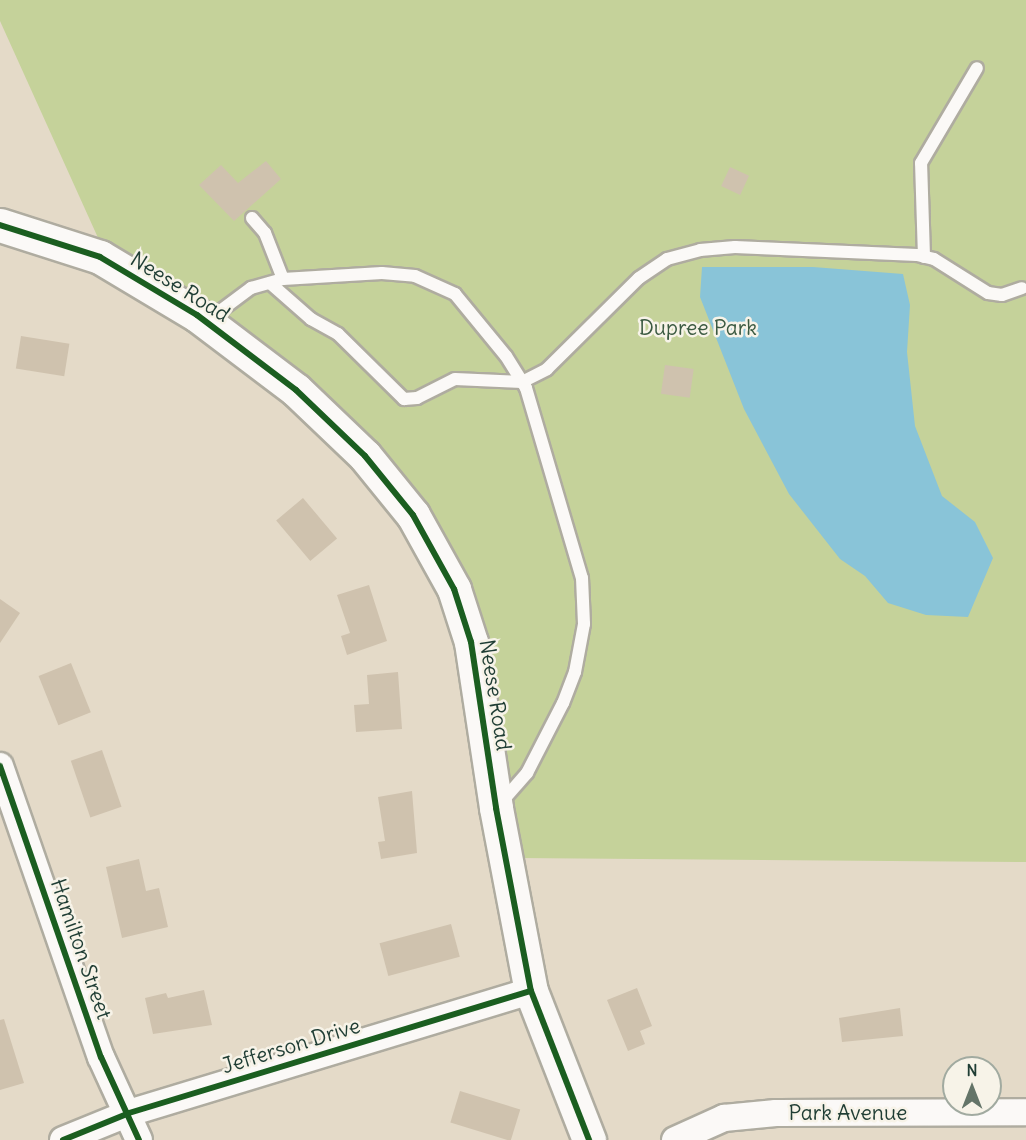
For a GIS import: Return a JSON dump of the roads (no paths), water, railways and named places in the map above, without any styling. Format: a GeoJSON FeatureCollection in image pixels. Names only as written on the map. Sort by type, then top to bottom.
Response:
{"type":"FeatureCollection","features":[{"type":"Feature","properties":{"kind":"street","name":"Neese Road"},"geometry":{"type":"LineString","coordinates":[[0,225],[100,257],[207,321],[296,390],[365,456],[413,515],[454,589],[471,642],[496,808],[531,991],[589,1140]]}},
{"type":"Feature","properties":{"kind":"street","name":"Hamilton Street"},"geometry":{"type":"LineString","coordinates":[[0,766],[98,1046],[139,1140]]}},
{"type":"Feature","properties":{"kind":"street","name":"Jefferson Drive"},"geometry":{"type":"LineString","coordinates":[[63,1140],[129,1113],[531,991]]}},
{"type":"Feature","properties":{"kind":"street","name":"Park Avenue"},"geometry":{"type":"LineString","coordinates":[[675,1140],[724,1118],[776,1113],[1026,1112]]}},
{"type":"Feature","properties":{"kind":"lane"},"geometry":{"type":"LineString","coordinates":[[924,257],[921,163],[977,68]]}},
{"type":"Feature","properties":{"kind":"lane"},"geometry":{"type":"LineString","coordinates":[[252,218],[265,233],[283,279]]}},
{"type":"Feature","properties":{"kind":"lane"},"geometry":{"type":"LineString","coordinates":[[270,283],[311,319],[338,334],[404,399],[417,398],[455,379],[522,382],[547,369],[639,278],[667,259],[700,250],[735,247],[924,257],[934,259],[988,293],[1002,295],[1022,288]]}},
{"type":"Feature","properties":{"kind":"lane"},"geometry":{"type":"LineString","coordinates":[[207,321],[252,288],[283,279],[382,273],[415,276],[437,283],[455,294],[522,382],[582,578],[584,624],[575,672],[563,703],[527,773],[496,808]]}},
{"type":"Feature","properties":{"kind":"water"},"geometry":{"type":"Polygon","coordinates":[[[702,267],[813,267],[903,274],[910,305],[907,352],[915,426],[942,496],[975,522],[993,558],[968,617],[926,615],[888,603],[865,576],[840,559],[789,494],[744,409],[700,297],[702,267]]]}},
{"type":"Feature","properties":{"kind":"park label","name":"Dupree Park"},"geometry":{"type":"Point","coordinates":[698,328]}}]}
